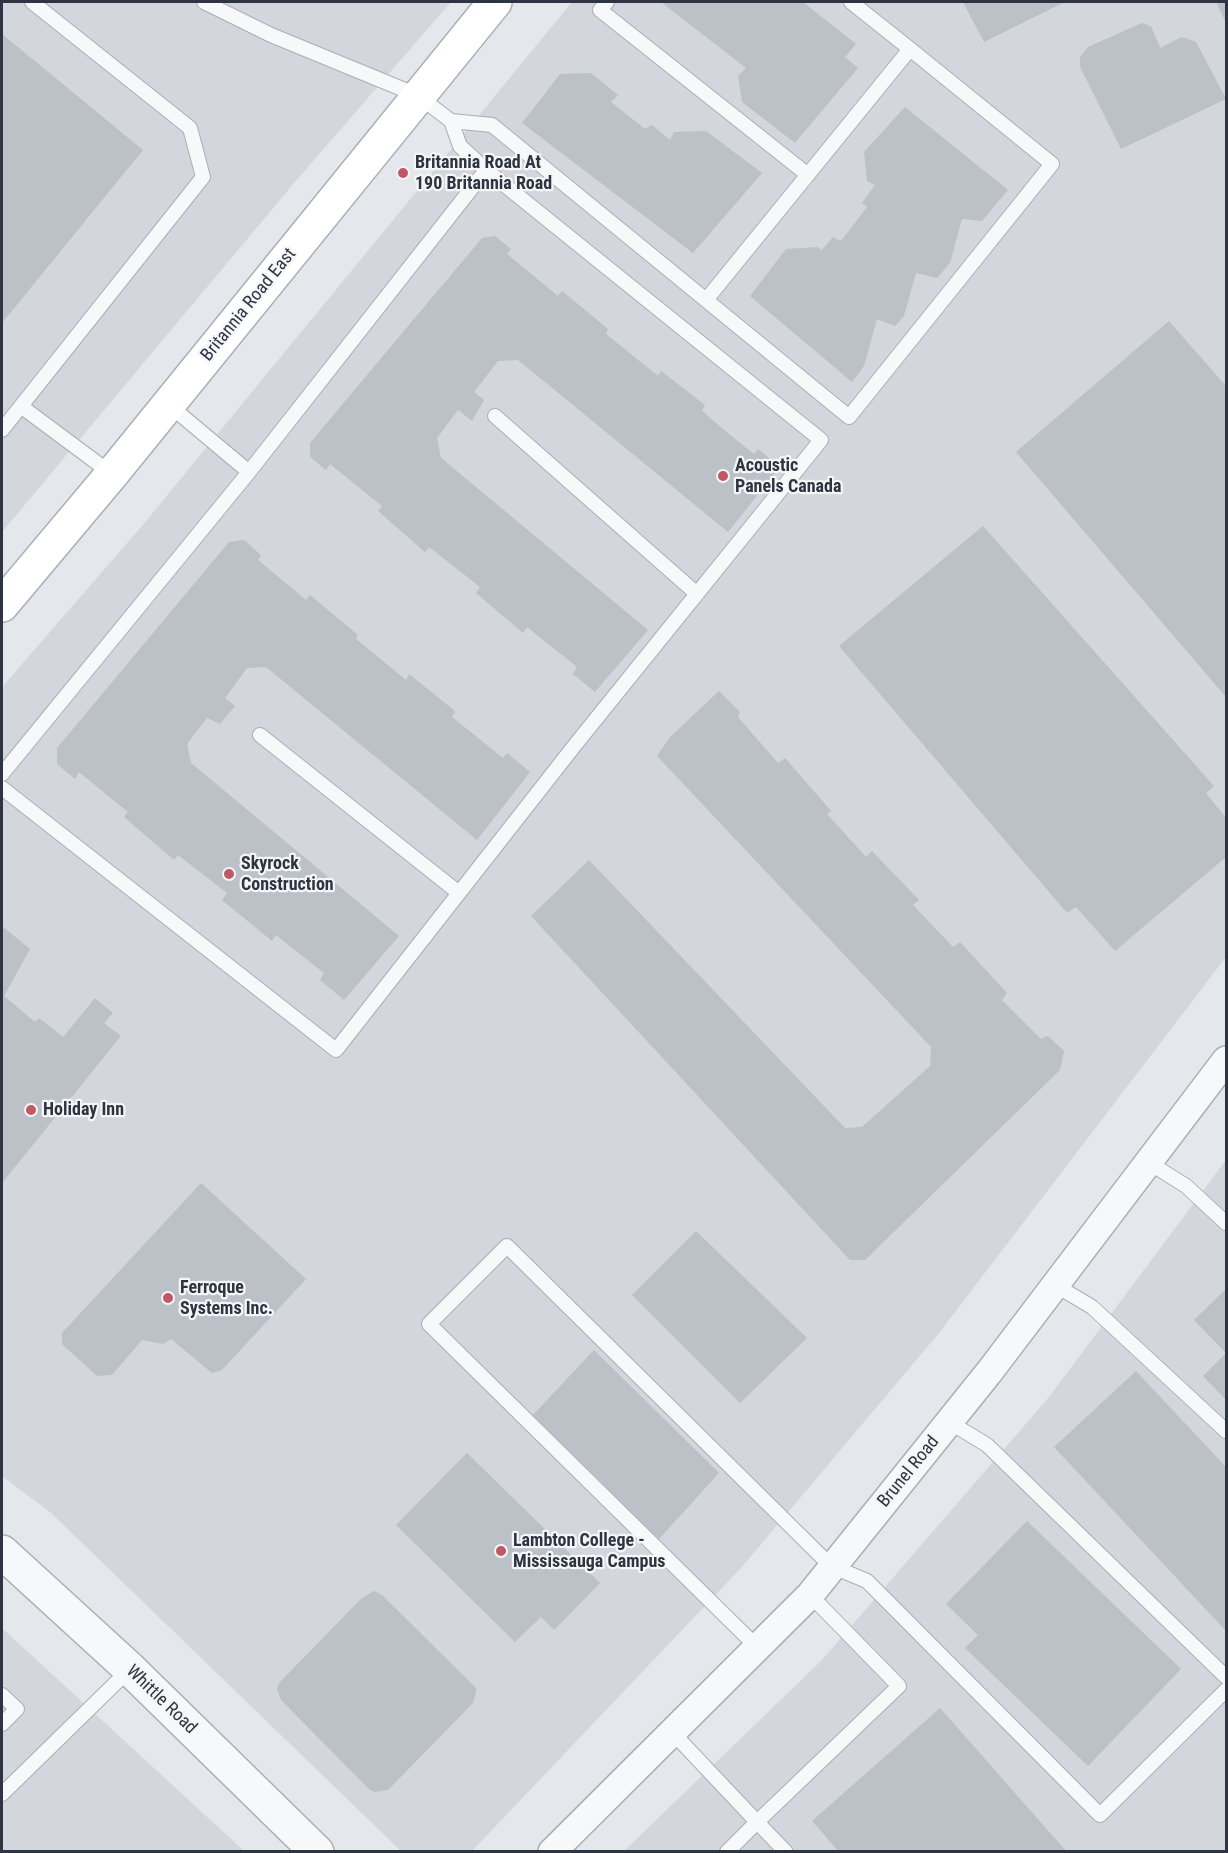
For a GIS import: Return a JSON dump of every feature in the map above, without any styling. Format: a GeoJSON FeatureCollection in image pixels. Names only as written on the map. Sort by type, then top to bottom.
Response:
{"type":"FeatureCollection","features":[{"type":"Feature","properties":{"kind":"main road","name":"Britannia Road East"},"geometry":{"type":"LineString","coordinates":[[2,605],[169,405],[417,95],[495,2]]}},
{"type":"Feature","properties":{"kind":"street","name":"Brunel Road"},"geometry":{"type":"LineString","coordinates":[[552,1851],[810,1595],[949,1422],[1227,1060]]}},
{"type":"Feature","properties":{"kind":"street","name":"Whittle Road"},"geometry":{"type":"LineString","coordinates":[[2,1552],[130,1669],[316,1851]]}},
{"type":"Feature","properties":{"kind":"lane"},"geometry":{"type":"LineString","coordinates":[[2,430],[203,177],[190,128],[32,2]]}},
{"type":"Feature","properties":{"kind":"lane"},"geometry":{"type":"LineString","coordinates":[[607,2],[600,10],[808,175]]}},
{"type":"Feature","properties":{"kind":"lane"},"geometry":{"type":"LineString","coordinates":[[451,121],[492,124],[849,417],[1052,164],[851,2]]}},
{"type":"Feature","properties":{"kind":"lane"},"geometry":{"type":"LineString","coordinates":[[2,788],[336,1050],[821,440],[486,170],[460,146],[451,121],[417,95],[271,35],[210,4]]}},
{"type":"Feature","properties":{"kind":"lane"},"geometry":{"type":"LineString","coordinates":[[706,300],[910,50]]}},
{"type":"Feature","properties":{"kind":"lane"},"geometry":{"type":"LineString","coordinates":[[2,774],[249,472],[486,170]]}},
{"type":"Feature","properties":{"kind":"lane"},"geometry":{"type":"LineString","coordinates":[[169,405],[249,472]]}},
{"type":"Feature","properties":{"kind":"lane"},"geometry":{"type":"LineString","coordinates":[[22,407],[112,474]]}},
{"type":"Feature","properties":{"kind":"lane"},"geometry":{"type":"LineString","coordinates":[[495,416],[697,594]]}},
{"type":"Feature","properties":{"kind":"lane"},"geometry":{"type":"LineString","coordinates":[[260,735],[459,893]]}},
{"type":"Feature","properties":{"kind":"lane"},"geometry":{"type":"LineString","coordinates":[[1148,1162],[1186,1186],[1227,1223]]}},
{"type":"Feature","properties":{"kind":"lane"},"geometry":{"type":"LineString","coordinates":[[758,1647],[429,1324],[507,1246],[831,1566],[867,1581],[1100,1815],[1227,1690]]}},
{"type":"Feature","properties":{"kind":"lane"},"geometry":{"type":"LineString","coordinates":[[1055,1285],[1092,1307],[1227,1431]]}},
{"type":"Feature","properties":{"kind":"lane"},"geometry":{"type":"LineString","coordinates":[[949,1422],[987,1445],[1227,1677]]}},
{"type":"Feature","properties":{"kind":"lane"},"geometry":{"type":"LineString","coordinates":[[727,1851],[899,1686],[810,1595]]}},
{"type":"Feature","properties":{"kind":"lane"},"geometry":{"type":"LineString","coordinates":[[2,1794],[130,1669]]}},
{"type":"Feature","properties":{"kind":"lane"},"geometry":{"type":"LineString","coordinates":[[2,1695],[18,1709],[2,1724]]}},
{"type":"Feature","properties":{"kind":"lane"},"geometry":{"type":"LineString","coordinates":[[672,1732],[786,1851]]}},
{"type":"Feature","properties":{"kind":"shaded area"},"geometry":{"type":"Polygon","coordinates":[[[2,2],[451,2],[295,182],[2,532],[2,2]]]}},
{"type":"Feature","properties":{"kind":"shaded area"},"geometry":{"type":"Polygon","coordinates":[[[572,2],[1226,2],[1226,957],[939,1333],[741,1568],[472,1851],[401,1851],[50,1512],[2,1476],[2,687],[142,526],[572,2]]]}},
{"type":"Feature","properties":{"kind":"shaded area"},"geometry":{"type":"Polygon","coordinates":[[[1226,1160],[1226,1851],[623,1852],[822,1660],[1049,1397],[1226,1160]]]}},
{"type":"Feature","properties":{"kind":"shaded area"},"geometry":{"type":"Polygon","coordinates":[[[2,1628],[244,1851],[2,1851],[2,1628]]]}},
{"type":"Feature","properties":{"kind":"building"},"geometry":{"type":"Polygon","coordinates":[[[661,2],[803,2],[856,44],[845,57],[858,68],[795,143],[742,102],[738,76],[746,68],[661,2]]]}},
{"type":"Feature","properties":{"kind":"building"},"geometry":{"type":"Polygon","coordinates":[[[963,2],[1065,2],[984,42],[963,2]]]}},
{"type":"Feature","properties":{"kind":"building"},"geometry":{"type":"Polygon","coordinates":[[[1226,2],[1226,23],[1217,4],[1226,2]]]}},
{"type":"Feature","properties":{"kind":"building"},"geometry":{"type":"Polygon","coordinates":[[[1142,23],[1151,26],[1160,48],[1182,37],[1196,42],[1226,99],[1121,149],[1080,67],[1080,57],[1088,47],[1142,23]]]}},
{"type":"Feature","properties":{"kind":"building"},"geometry":{"type":"Polygon","coordinates":[[[2,34],[143,150],[2,323],[2,34]]]}},
{"type":"Feature","properties":{"kind":"building"},"geometry":{"type":"Polygon","coordinates":[[[591,73],[618,95],[611,102],[645,129],[652,125],[670,140],[674,132],[706,131],[762,173],[693,253],[522,123],[560,74],[591,73]]]}},
{"type":"Feature","properties":{"kind":"building"},"geometry":{"type":"Polygon","coordinates":[[[905,107],[1008,190],[982,221],[962,219],[950,263],[937,278],[916,273],[904,316],[895,326],[877,319],[864,366],[852,382],[750,296],[786,249],[817,247],[822,250],[833,237],[841,241],[867,207],[862,203],[875,185],[867,181],[864,152],[905,107]]]}},
{"type":"Feature","properties":{"kind":"building"},"geometry":{"type":"Polygon","coordinates":[[[495,236],[511,249],[507,254],[558,296],[562,291],[608,329],[606,334],[658,376],[661,371],[705,405],[702,411],[729,434],[754,454],[758,449],[780,467],[728,532],[518,360],[498,361],[474,392],[484,400],[472,421],[458,410],[437,438],[441,458],[648,630],[595,692],[573,674],[577,667],[527,627],[523,633],[476,593],[480,587],[429,547],[425,552],[378,511],[382,506],[330,464],[326,470],[310,457],[310,443],[482,238],[495,236]]]}},
{"type":"Feature","properties":{"kind":"building"},"geometry":{"type":"Polygon","coordinates":[[[1169,321],[1226,386],[1226,697],[1016,452],[1169,321]]]}},
{"type":"Feature","properties":{"kind":"building"},"geometry":{"type":"Polygon","coordinates":[[[983,526],[1214,786],[1206,793],[1226,818],[1226,857],[1115,951],[1076,907],[1067,913],[839,646],[983,526]]]}},
{"type":"Feature","properties":{"kind":"building"},"geometry":{"type":"Polygon","coordinates":[[[244,540],[261,555],[258,560],[306,600],[310,595],[358,635],[356,639],[406,680],[409,674],[455,711],[452,717],[503,758],[507,753],[530,772],[477,840],[266,667],[247,668],[225,698],[235,706],[220,724],[207,718],[187,744],[191,763],[399,936],[344,1000],[320,980],[324,973],[276,935],[272,941],[222,900],[227,893],[178,855],[174,860],[124,817],[128,812],[79,772],[75,779],[57,764],[57,748],[229,542],[244,540]]]}},
{"type":"Feature","properties":{"kind":"building"},"geometry":{"type":"Polygon","coordinates":[[[719,691],[740,712],[738,717],[778,763],[785,758],[831,811],[827,814],[866,857],[872,851],[919,900],[913,905],[953,947],[960,942],[1007,993],[1002,1000],[1041,1039],[1048,1036],[1064,1051],[1060,1070],[865,1260],[850,1260],[531,916],[589,860],[845,1128],[862,1127],[930,1066],[931,1047],[657,756],[670,737],[719,691]]]}},
{"type":"Feature","properties":{"kind":"building","name":"Holiday Inn"},"geometry":{"type":"Polygon","coordinates":[[[2,926],[30,949],[4,996],[35,1022],[39,1018],[63,1037],[95,998],[113,1013],[104,1023],[121,1036],[2,1183],[2,926]]]}},
{"type":"Feature","properties":{"kind":"building"},"geometry":{"type":"Polygon","coordinates":[[[201,1183],[306,1279],[222,1370],[212,1373],[171,1339],[163,1344],[142,1340],[112,1375],[97,1376],[62,1344],[62,1333],[201,1183]]]}},
{"type":"Feature","properties":{"kind":"building"},"geometry":{"type":"Polygon","coordinates":[[[696,1231],[807,1338],[740,1403],[632,1295],[696,1231]]]}},
{"type":"Feature","properties":{"kind":"building"},"geometry":{"type":"Polygon","coordinates":[[[1226,1289],[1226,1353],[1194,1320],[1226,1289]]]}},
{"type":"Feature","properties":{"kind":"building"},"geometry":{"type":"Polygon","coordinates":[[[594,1350],[719,1473],[659,1539],[533,1415],[594,1350]]]}},
{"type":"Feature","properties":{"kind":"building"},"geometry":{"type":"Polygon","coordinates":[[[1226,1353],[1226,1400],[1203,1376],[1226,1353]]]}},
{"type":"Feature","properties":{"kind":"building"},"geometry":{"type":"Polygon","coordinates":[[[1136,1371],[1226,1467],[1226,1631],[1054,1447],[1136,1371]]]}},
{"type":"Feature","properties":{"kind":"building"},"geometry":{"type":"Polygon","coordinates":[[[467,1453],[600,1583],[554,1630],[541,1617],[515,1642],[396,1525],[467,1453]]]}},
{"type":"Feature","properties":{"kind":"building"},"geometry":{"type":"Polygon","coordinates":[[[1027,1521],[1181,1669],[1088,1766],[965,1648],[978,1635],[946,1604],[1027,1521]]]}},
{"type":"Feature","properties":{"kind":"building"},"geometry":{"type":"Polygon","coordinates":[[[374,1591],[382,1595],[476,1688],[473,1703],[388,1790],[375,1792],[370,1790],[281,1700],[277,1689],[279,1683],[361,1599],[374,1591]]]}},
{"type":"Feature","properties":{"kind":"building"},"geometry":{"type":"Polygon","coordinates":[[[940,1708],[1067,1852],[839,1852],[812,1821],[940,1708]]]}},
{"type":"Feature","properties":{"kind":"place","name":"Britannia Road At 190 Britannia Road"},"geometry":{"type":"Point","coordinates":[403,173]}},
{"type":"Feature","properties":{"kind":"place","name":"Acoustic Panels Canada"},"geometry":{"type":"Point","coordinates":[723,476]}},
{"type":"Feature","properties":{"kind":"place","name":"Skyrock Construction"},"geometry":{"type":"Point","coordinates":[229,874]}},
{"type":"Feature","properties":{"kind":"place","name":"Holiday Inn"},"geometry":{"type":"Point","coordinates":[31,1110]}},
{"type":"Feature","properties":{"kind":"place","name":"Ferroque Systems Inc."},"geometry":{"type":"Point","coordinates":[168,1298]}},
{"type":"Feature","properties":{"kind":"place","name":"Lambton College - Mississauga Campus"},"geometry":{"type":"Point","coordinates":[501,1551]}}]}
